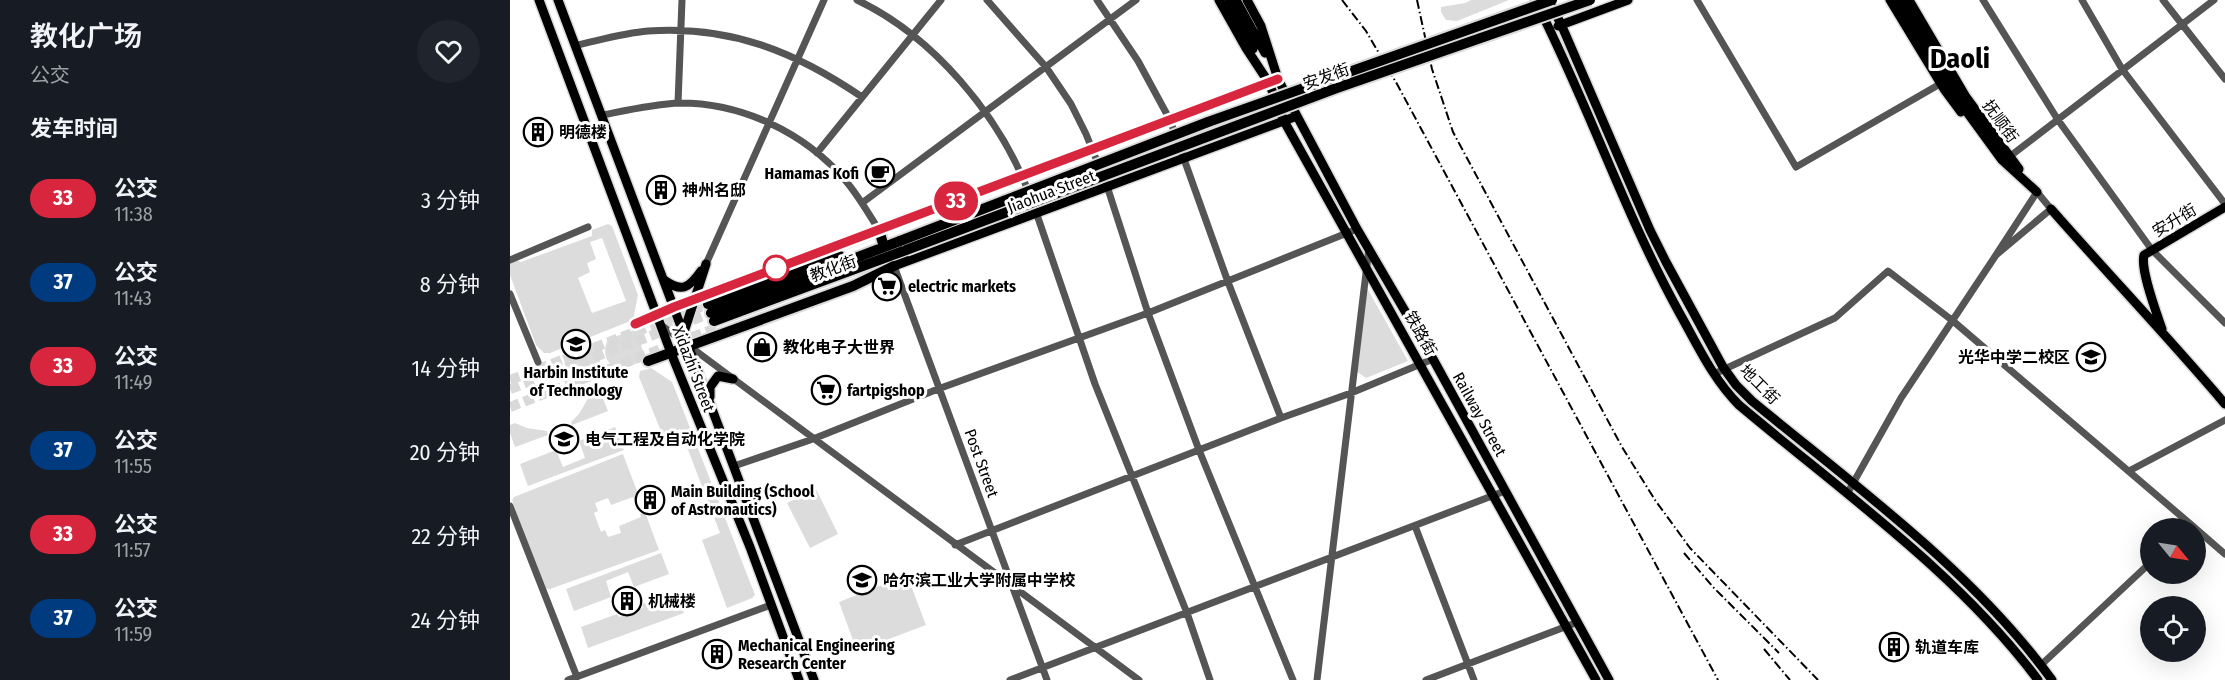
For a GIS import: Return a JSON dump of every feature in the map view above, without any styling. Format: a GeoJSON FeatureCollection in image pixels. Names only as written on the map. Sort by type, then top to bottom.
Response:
{"type":"FeatureCollection","features":[{"type":"Feature","properties":{"kind":"highway","name":"安发街"},"geometry":{"type":"LineString","coordinates":[[903,246],[1208,122],[1550,0]]}},
{"type":"Feature","properties":{"kind":"highway","name":"安发街"},"geometry":{"type":"LineString","coordinates":[[903,246],[1312,97],[1590,0]]}},
{"type":"Feature","properties":{"kind":"highway","name":"教化街"},"geometry":{"type":"LineString","coordinates":[[712,316],[886,248],[903,246]]}},
{"type":"Feature","properties":{"kind":"highway","name":"Jiaohua Street"},"geometry":{"type":"LineString","coordinates":[[635,324],[659,320],[674,307],[694,299],[886,248]]}},
{"type":"Feature","properties":{"kind":"highway","name":"Jiaohua Street"},"geometry":{"type":"LineString","coordinates":[[712,316],[886,248]]}},
{"type":"Feature","properties":{"kind":"highway","name":"Jiaohua Street"},"geometry":{"type":"LineString","coordinates":[[648,361],[853,286],[886,248]]}},
{"type":"Feature","properties":{"kind":"main road","name":"Xidazhi Street"},"geometry":{"type":"LineString","coordinates":[[539,0],[671,353],[750,547],[799,680]]}},
{"type":"Feature","properties":{"kind":"main road","name":"Xidazhi Street"},"geometry":{"type":"LineString","coordinates":[[558,0],[577,45],[814,680]]}},
{"type":"Feature","properties":{"kind":"main road","name":"铁路街"},"geometry":{"type":"LineString","coordinates":[[1219,0],[1246,48],[1273,81],[1284,121],[1596,680]]}},
{"type":"Feature","properties":{"kind":"main road","name":"地工街"},"geometry":{"type":"LineString","coordinates":[[1535,0],[1550,28],[1642,243],[1714,374],[1740,405],[1962,594],[2038,680]]}},
{"type":"Feature","properties":{"kind":"main road","name":"地工街"},"geometry":{"type":"LineString","coordinates":[[1550,0],[1650,230],[1724,369],[1743,392],[1951,567],[2004,622],[2052,680]]}},
{"type":"Feature","properties":{"kind":"main road"},"geometry":{"type":"LineString","coordinates":[[1550,28],[1628,0]]}},
{"type":"Feature","properties":{"kind":"main road","name":"抚顺街"},"geometry":{"type":"LineString","coordinates":[[1890,0],[1940,84],[1967,119],[1987,140]]}},
{"type":"Feature","properties":{"kind":"main road","name":"抚顺街"},"geometry":{"type":"LineString","coordinates":[[1900,0],[1948,82],[1987,140],[2002,160],[2037,192]]}},
{"type":"Feature","properties":{"kind":"main road","name":"抚顺街"},"geometry":{"type":"LineString","coordinates":[[1909,0],[1966,98],[2037,192]]}},
{"type":"Feature","properties":{"kind":"main road"},"geometry":{"type":"LineString","coordinates":[[1237,3],[1273,81]]}},
{"type":"Feature","properties":{"kind":"main road","name":"Railway Street"},"geometry":{"type":"LineString","coordinates":[[1273,81],[1297,116],[1357,229],[1433,359],[1609,680]]}},
{"type":"Feature","properties":{"kind":"main road","name":"Jiaohua Street"},"geometry":{"type":"LineString","coordinates":[[886,248],[1023,176],[1273,81]]}},
{"type":"Feature","properties":{"kind":"main road","name":"Jiaohua Street"},"geometry":{"type":"LineString","coordinates":[[886,248],[1037,212],[1297,116]]}},
{"type":"Feature","properties":{"kind":"main road","name":"安升街"},"geometry":{"type":"LineString","coordinates":[[2163,331],[2154,306],[2143,261],[2144,255],[2225,205]]}},
{"type":"Feature","properties":{"kind":"main road"},"geometry":{"type":"LineString","coordinates":[[2051,209],[2133,302],[2163,331],[2225,404]]}},
{"type":"Feature","properties":{"kind":"main road"},"geometry":{"type":"LineString","coordinates":[[663,280],[674,287],[686,287],[693,282],[706,264]]}},
{"type":"Feature","properties":{"kind":"main road"},"geometry":{"type":"LineString","coordinates":[[684,332],[706,264]]}},
{"type":"Feature","properties":{"kind":"main road"},"geometry":{"type":"LineString","coordinates":[[713,411],[710,394],[712,382],[721,375],[733,379]]}},
{"type":"Feature","properties":{"kind":"street"},"geometry":{"type":"LineString","coordinates":[[678,103],[682,0]]}},
{"type":"Feature","properties":{"kind":"street"},"geometry":{"type":"LineString","coordinates":[[706,264],[824,0]]}},
{"type":"Feature","properties":{"kind":"street"},"geometry":{"type":"LineString","coordinates":[[857,0],[879,10],[939,58],[985,112],[1023,176],[1095,384],[1187,613],[1210,680]]}},
{"type":"Feature","properties":{"kind":"street"},"geometry":{"type":"LineString","coordinates":[[817,153],[941,0]]}},
{"type":"Feature","properties":{"kind":"street"},"geometry":{"type":"LineString","coordinates":[[987,0],[1046,67],[1071,104],[1092,149],[1107,186],[1148,313],[1198,450],[1293,680]]}},
{"type":"Feature","properties":{"kind":"street"},"geometry":{"type":"LineString","coordinates":[[1097,0],[1138,61],[1170,120],[1228,282],[1281,418]]}},
{"type":"Feature","properties":{"kind":"street"},"geometry":{"type":"LineString","coordinates":[[862,203],[1136,0]]}},
{"type":"Feature","properties":{"kind":"street"},"geometry":{"type":"LineString","coordinates":[[1697,0],[1796,167],[1940,84]]}},
{"type":"Feature","properties":{"kind":"street"},"geometry":{"type":"LineString","coordinates":[[2082,0],[2122,69],[2225,205]]}},
{"type":"Feature","properties":{"kind":"street"},"geometry":{"type":"LineString","coordinates":[[2163,0],[2225,79]]}},
{"type":"Feature","properties":{"kind":"street"},"geometry":{"type":"LineString","coordinates":[[2009,157],[2214,0]]}},
{"type":"Feature","properties":{"kind":"street"},"geometry":{"type":"LineString","coordinates":[[1986,1],[2058,120],[2152,250],[2225,323]]}},
{"type":"Feature","properties":{"kind":"street"},"geometry":{"type":"LineString","coordinates":[[577,45],[648,31],[708,33],[746,39],[770,46],[797,59],[862,97]]}},
{"type":"Feature","properties":{"kind":"street","name":"Post Street"},"geometry":{"type":"LineString","coordinates":[[603,116],[632,108],[678,103],[719,107],[770,123],[802,141],[842,176],[862,203],[886,248],[1047,680]]}},
{"type":"Feature","properties":{"kind":"street"},"geometry":{"type":"LineString","coordinates":[[1847,494],[1901,398],[2037,192],[2051,209],[1996,255]]}},
{"type":"Feature","properties":{"kind":"street"},"geometry":{"type":"LineString","coordinates":[[510,260],[588,227]]}},
{"type":"Feature","properties":{"kind":"street"},"geometry":{"type":"LineString","coordinates":[[734,466],[813,439],[938,389],[1148,313],[1357,229]]}},
{"type":"Feature","properties":{"kind":"street"},"geometry":{"type":"LineString","coordinates":[[1317,680],[1369,248]]}},
{"type":"Feature","properties":{"kind":"street"},"geometry":{"type":"LineString","coordinates":[[1714,374],[1835,318],[1888,271],[1953,321],[2182,518]]}},
{"type":"Feature","properties":{"kind":"street"},"geometry":{"type":"LineString","coordinates":[[510,294],[538,362]]}},
{"type":"Feature","properties":{"kind":"street"},"geometry":{"type":"LineString","coordinates":[[659,320],[733,379],[1139,680]]}},
{"type":"Feature","properties":{"kind":"street"},"geometry":{"type":"LineString","coordinates":[[955,545],[1351,393],[1433,359]]}},
{"type":"Feature","properties":{"kind":"street"},"geometry":{"type":"LineString","coordinates":[[2129,471],[2225,420]]}},
{"type":"Feature","properties":{"kind":"street"},"geometry":{"type":"LineString","coordinates":[[1010,680],[1505,491]]}},
{"type":"Feature","properties":{"kind":"street"},"geometry":{"type":"LineString","coordinates":[[510,506],[577,678]]}},
{"type":"Feature","properties":{"kind":"street"},"geometry":{"type":"LineString","coordinates":[[1414,526],[1474,680]]}},
{"type":"Feature","properties":{"kind":"street"},"geometry":{"type":"LineString","coordinates":[[2206,538],[2225,554]]}},
{"type":"Feature","properties":{"kind":"street"},"geometry":{"type":"LineString","coordinates":[[2041,665],[2140,572]]}},
{"type":"Feature","properties":{"kind":"street"},"geometry":{"type":"LineString","coordinates":[[568,680],[771,605]]}},
{"type":"Feature","properties":{"kind":"street"},"geometry":{"type":"LineString","coordinates":[[1426,680],[1578,622]]}},
{"type":"Feature","properties":{"kind":"shaded area"},"geometry":{"type":"Polygon","coordinates":[[[1471,0],[1509,0],[1457,21],[1446,20],[1441,12],[1441,7],[1471,0]]]}},
{"type":"Feature","properties":{"kind":"shaded area"},"geometry":{"type":"Polygon","coordinates":[[[608,224],[612,226],[638,295],[633,320],[550,353],[544,353],[536,345],[510,275],[510,261],[513,259],[521,262],[592,236],[592,230],[608,224]],[[602,238],[590,242],[596,259],[587,263],[590,272],[578,278],[592,313],[626,301],[602,238]]]}},
{"type":"Feature","properties":{"kind":"shaded area"},"geometry":{"type":"Polygon","coordinates":[[[1367,288],[1408,361],[1366,378],[1356,371],[1367,288]]]}},
{"type":"Feature","properties":{"kind":"shaded area"},"geometry":{"type":"Polygon","coordinates":[[[636,330],[646,360],[619,370],[606,357],[605,349],[608,339],[636,330]]]}},
{"type":"Feature","properties":{"kind":"shaded area"},"geometry":{"type":"Polygon","coordinates":[[[594,344],[605,375],[574,387],[562,355],[594,344]]]}},
{"type":"Feature","properties":{"kind":"shaded area"},"geometry":{"type":"Polygon","coordinates":[[[651,368],[672,382],[755,595],[727,608],[702,540],[720,533],[680,429],[663,436],[639,377],[640,371],[651,368]]]}},
{"type":"Feature","properties":{"kind":"shaded area"},"geometry":{"type":"Polygon","coordinates":[[[600,391],[608,411],[572,425],[571,422],[579,414],[590,395],[600,391]]]}},
{"type":"Feature","properties":{"kind":"shaded area"},"geometry":{"type":"Polygon","coordinates":[[[515,423],[527,428],[547,431],[548,435],[515,447],[510,425],[515,423]]]}},
{"type":"Feature","properties":{"kind":"shaded area"},"geometry":{"type":"Polygon","coordinates":[[[615,427],[624,450],[528,486],[520,464],[556,450],[563,467],[585,458],[579,441],[615,427]]]}},
{"type":"Feature","properties":{"kind":"shaded area"},"geometry":{"type":"Polygon","coordinates":[[[623,454],[640,499],[635,501],[633,497],[611,505],[608,498],[595,503],[598,511],[594,513],[601,532],[605,530],[608,537],[621,533],[619,526],[641,517],[640,514],[645,512],[659,550],[550,589],[543,588],[512,500],[514,497],[623,454]]]}},
{"type":"Feature","properties":{"kind":"shaded area"},"geometry":{"type":"Polygon","coordinates":[[[816,489],[838,534],[810,548],[787,503],[816,489]]]}},
{"type":"Feature","properties":{"kind":"shaded area"},"geometry":{"type":"Polygon","coordinates":[[[661,553],[669,574],[634,587],[628,572],[606,581],[611,597],[574,611],[566,589],[661,553]]]}},
{"type":"Feature","properties":{"kind":"shaded area"},"geometry":{"type":"Polygon","coordinates":[[[907,575],[926,625],[857,651],[839,602],[907,575]]]}},
{"type":"Feature","properties":{"kind":"shaded area"},"geometry":{"type":"Polygon","coordinates":[[[676,592],[684,613],[588,648],[581,627],[617,614],[619,617],[643,608],[642,604],[676,592]]]}},
{"type":"Feature","properties":{"kind":"tunnel"},"geometry":{"type":"LineString","coordinates":[[510,380],[708,304]]}},
{"type":"Feature","properties":{"kind":"tunnel"},"geometry":{"type":"LineString","coordinates":[[510,389],[711,313]]}},
{"type":"Feature","properties":{"kind":"tunnel"},"geometry":{"type":"LineString","coordinates":[[510,407],[716,328]]}},
{"type":"Feature","properties":{"kind":"railway"},"geometry":{"type":"LineString","coordinates":[[1342,0],[1366,31],[1397,84],[1718,680]]}},
{"type":"Feature","properties":{"kind":"railway"},"geometry":{"type":"LineString","coordinates":[[1417,0],[1432,69],[1453,132],[1622,447],[1655,500],[1690,548],[1818,680]]}},
{"type":"Feature","properties":{"kind":"railway"},"geometry":{"type":"LineString","coordinates":[[1684,553],[1713,587],[1779,653]]}},
{"type":"Feature","properties":{"kind":"railway"},"geometry":{"type":"LineString","coordinates":[[1764,649],[1790,680]]}},
{"type":"Feature","properties":{"kind":"bus line","name":"33"},"geometry":{"type":"LineString","coordinates":[[635,324],[674,307],[1278,79]]}},
{"type":"Feature","properties":{"kind":"place","name":"明德楼"},"geometry":{"type":"Point","coordinates":[538,132]}},
{"type":"Feature","properties":{"kind":"place","name":"Hamamas Kofi"},"geometry":{"type":"Point","coordinates":[880,173]}},
{"type":"Feature","properties":{"kind":"place","name":"神州名邸"},"geometry":{"type":"Point","coordinates":[661,190]}},
{"type":"Feature","properties":{"kind":"place","name":"electric markets"},"geometry":{"type":"Point","coordinates":[887,286]}},
{"type":"Feature","properties":{"kind":"place","name":"Harbin Institute of Technology"},"geometry":{"type":"Point","coordinates":[576,344]}},
{"type":"Feature","properties":{"kind":"place","name":"教化电子大世界"},"geometry":{"type":"Point","coordinates":[762,347]}},
{"type":"Feature","properties":{"kind":"place","name":"光华中学二校区"},"geometry":{"type":"Point","coordinates":[2091,357]}},
{"type":"Feature","properties":{"kind":"place","name":"fartpigshop"},"geometry":{"type":"Point","coordinates":[826,390]}},
{"type":"Feature","properties":{"kind":"place","name":"电气工程及自动化学院"},"geometry":{"type":"Point","coordinates":[564,439]}},
{"type":"Feature","properties":{"kind":"place","name":"Main Building (School of Astronautics)"},"geometry":{"type":"Point","coordinates":[650,500]}},
{"type":"Feature","properties":{"kind":"place","name":"哈尔滨工业大学附属中学校"},"geometry":{"type":"Point","coordinates":[862,580]}},
{"type":"Feature","properties":{"kind":"place","name":"机械楼"},"geometry":{"type":"Point","coordinates":[627,601]}},
{"type":"Feature","properties":{"kind":"place","name":"轨道车库"},"geometry":{"type":"Point","coordinates":[1894,647]}},
{"type":"Feature","properties":{"kind":"place","name":"Mechanical Engineering Research Center"},"geometry":{"type":"Point","coordinates":[717,654]}},
{"type":"Feature","properties":{"kind":"district","name":"Daoli"},"geometry":{"type":"Point","coordinates":[1960,58]}}]}
